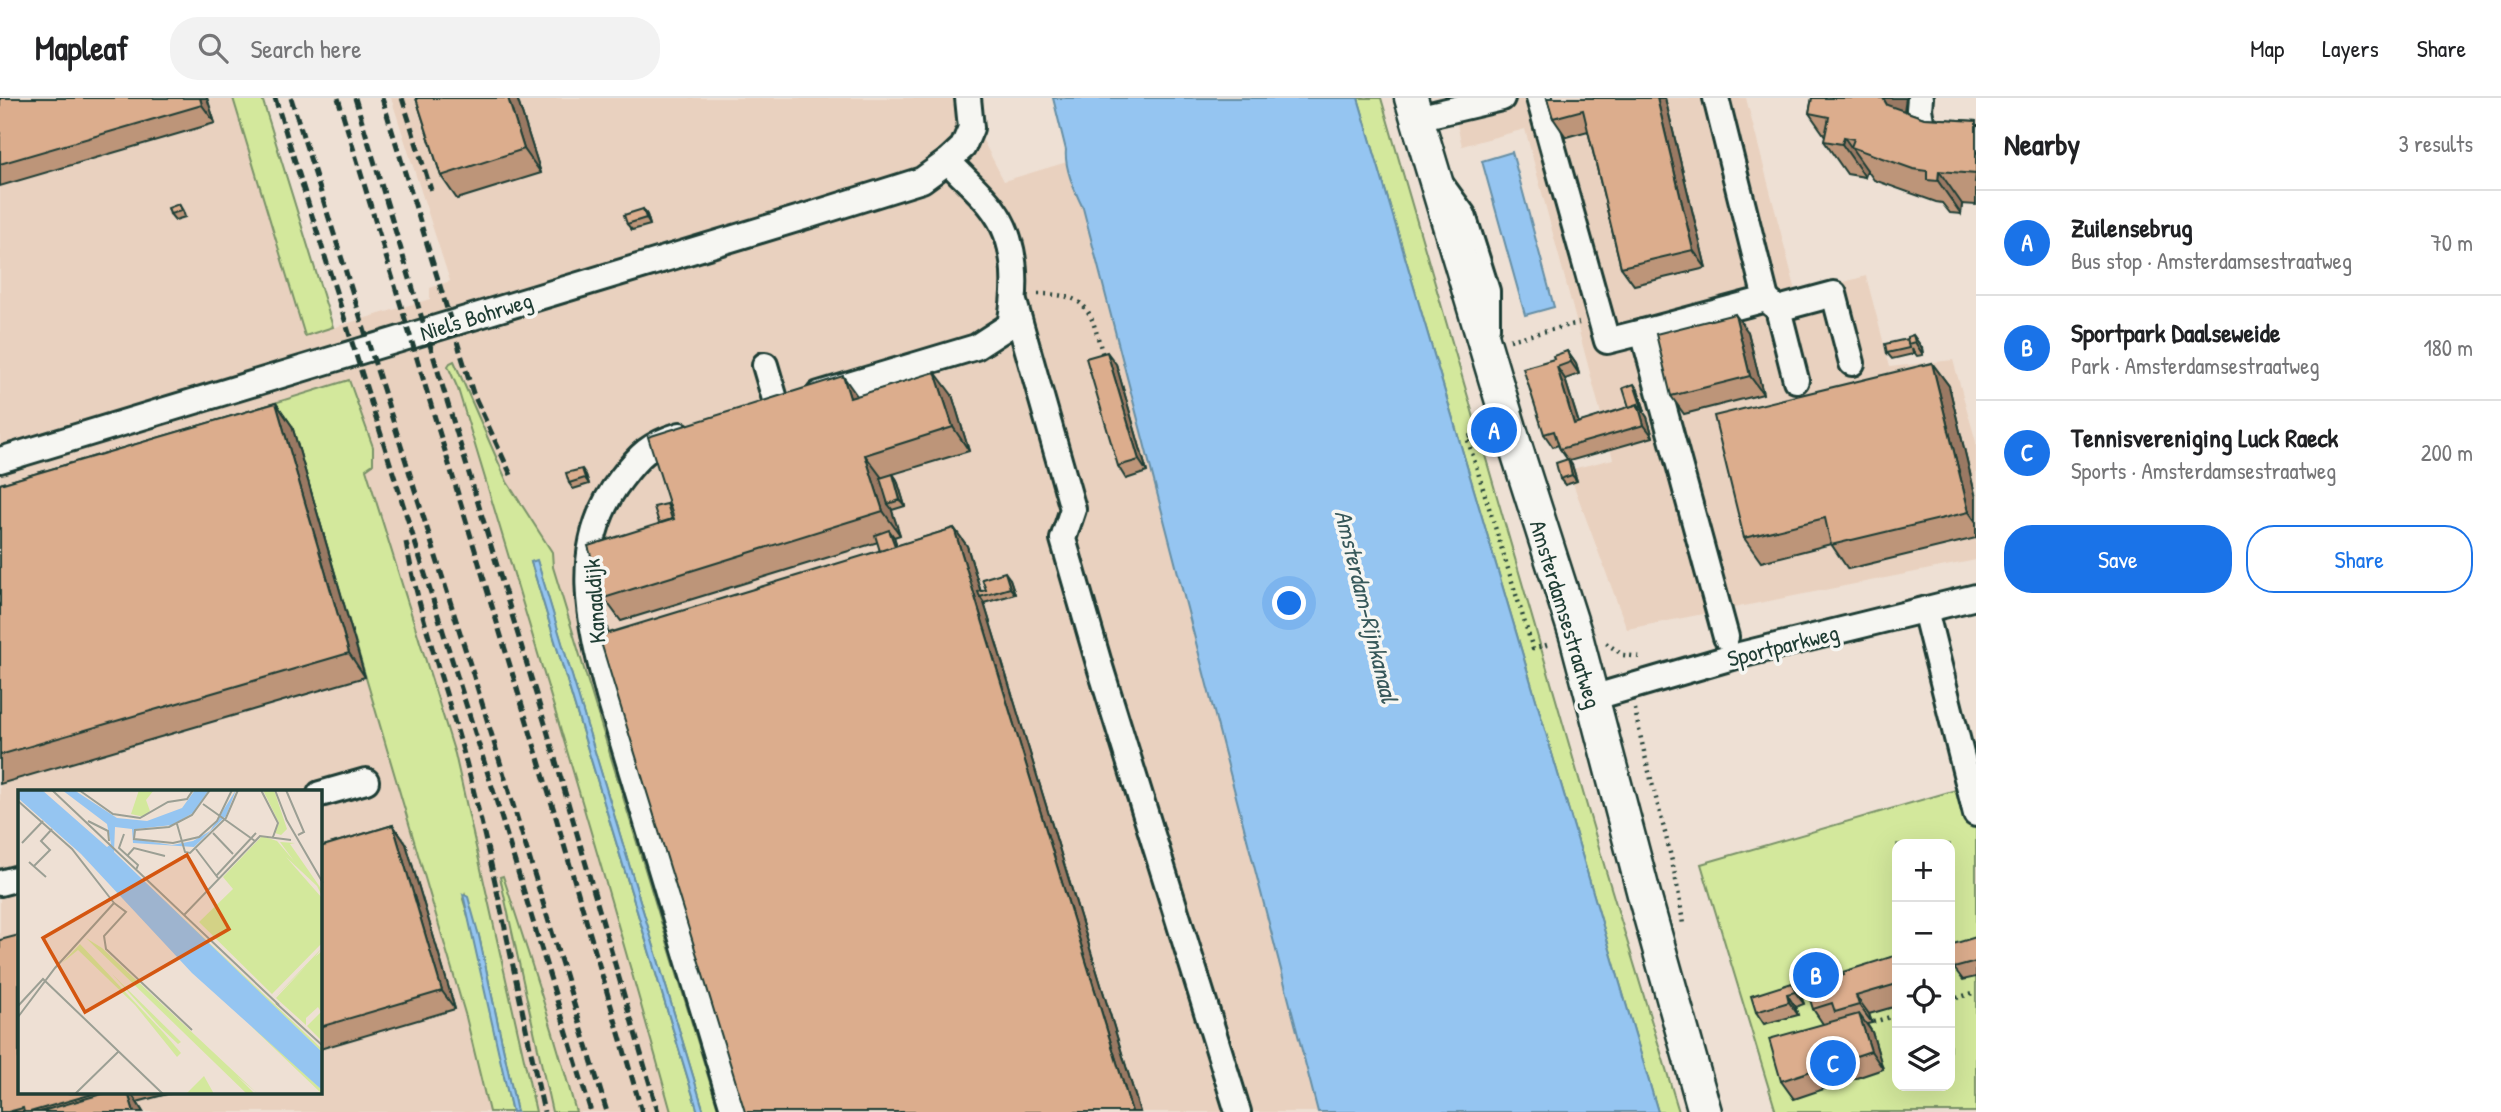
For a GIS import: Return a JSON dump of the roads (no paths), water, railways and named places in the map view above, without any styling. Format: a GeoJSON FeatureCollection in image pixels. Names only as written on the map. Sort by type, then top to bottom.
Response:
{"type":"FeatureCollection","features":[{"type":"Feature","properties":{"kind":"main road","name":"Amsterdamsestraatweg"},"geometry":{"type":"LineString","coordinates":[[1414,108],[1496,350],[1502,438],[1576,636],[1642,890],[1705,1112]]}},
{"type":"Feature","properties":{"kind":"street"},"geometry":{"type":"LineString","coordinates":[[968,98],[971,128],[963,147],[948,162],[994,210],[1013,258],[1015,298],[1073,509],[1063,540],[1238,1112]]}},
{"type":"Feature","properties":{"kind":"street"},"geometry":{"type":"LineString","coordinates":[[1414,108],[1502,98]]}},
{"type":"Feature","properties":{"kind":"street"},"geometry":{"type":"LineString","coordinates":[[1539,98],[1607,341],[1772,304],[1834,294],[1852,363]]}},
{"type":"Feature","properties":{"kind":"street"},"geometry":{"type":"LineString","coordinates":[[1716,98],[1772,304],[1796,380]]}},
{"type":"Feature","properties":{"kind":"street"},"geometry":{"type":"LineString","coordinates":[[1920,98],[1922,127],[1943,135],[1976,139]]}},
{"type":"Feature","properties":{"kind":"street","name":"Niels Bohrweg"},"geometry":{"type":"LineString","coordinates":[[0,460],[922,180],[948,162]]}},
{"type":"Feature","properties":{"kind":"street"},"geometry":{"type":"LineString","coordinates":[[751,414],[976,347],[1010,325],[1015,298]]}},
{"type":"Feature","properties":{"kind":"street"},"geometry":{"type":"LineString","coordinates":[[1643,332],[1726,637]]}},
{"type":"Feature","properties":{"kind":"street"},"geometry":{"type":"LineString","coordinates":[[765,365],[777,406]]}},
{"type":"Feature","properties":{"kind":"street","name":"Kanaaldijk"},"geometry":{"type":"LineString","coordinates":[[699,429],[646,449],[610,492],[597,516],[591,538],[588,589],[594,637],[609,696],[734,1112]]}},
{"type":"Feature","properties":{"kind":"street","name":"Sportparkweg"},"geometry":{"type":"LineString","coordinates":[[1592,698],[1736,656],[1976,597]]}},
{"type":"Feature","properties":{"kind":"street"},"geometry":{"type":"LineString","coordinates":[[1925,610],[1976,814]]}},
{"type":"Feature","properties":{"kind":"street"},"geometry":{"type":"LineString","coordinates":[[322,793],[366,782]]}},
{"type":"Feature","properties":{"kind":"street"},"geometry":{"type":"LineString","coordinates":[[0,883],[18,878]]}},
{"type":"Feature","properties":{"kind":"water","name":"Amsterdam-Rijnkanaal"},"geometry":{"type":"Polygon","coordinates":[[[1053,98],[1358,98],[1658,1112],[1318,1112],[1083,208],[1068,172],[1066,150],[1053,98]]]}},
{"type":"Feature","properties":{"kind":"water"},"geometry":{"type":"Polygon","coordinates":[[[1512,152],[1554,307],[1525,315],[1482,161],[1512,152]]]}},
{"type":"Feature","properties":{"kind":"water"},"geometry":{"type":"Polygon","coordinates":[[[537,560],[704,1112],[698,1112],[531,562],[537,560]]]}},
{"type":"Feature","properties":{"kind":"water"},"geometry":{"type":"Polygon","coordinates":[[[463,894],[468,897],[479,936],[517,1112],[512,1112],[463,894]]]}},
{"type":"Feature","properties":{"kind":"railway"},"geometry":{"type":"LineString","coordinates":[[275,98],[493,790],[591,1112]]}},
{"type":"Feature","properties":{"kind":"railway"},"geometry":{"type":"LineString","coordinates":[[291,98],[474,677],[607,1112]]}},
{"type":"Feature","properties":{"kind":"railway"},"geometry":{"type":"LineString","coordinates":[[338,98],[555,814],[642,1112]]}},
{"type":"Feature","properties":{"kind":"railway"},"geometry":{"type":"LineString","coordinates":[[355,98],[546,727],[658,1112]]}},
{"type":"Feature","properties":{"kind":"railway"},"geometry":{"type":"LineString","coordinates":[[382,98],[473,393],[511,475]]}},
{"type":"Feature","properties":{"kind":"railway"},"geometry":{"type":"LineString","coordinates":[[402,98],[431,190]]}},
{"type":"Feature","properties":{"kind":"railway"},"geometry":{"type":"LineString","coordinates":[[406,542],[419,601],[480,815],[544,1112]]}},
{"type":"Feature","properties":{"kind":"place","name":"Zuilensebrug"},"geometry":{"type":"Point","coordinates":[1494,430]}},
{"type":"Feature","properties":{"kind":"place","name":"Sportpark Daalseweide"},"geometry":{"type":"Point","coordinates":[1816,975]}},
{"type":"Feature","properties":{"kind":"place","name":"Tennisvereniging Luck Raeck"},"geometry":{"type":"Point","coordinates":[1833,1063]}}]}
